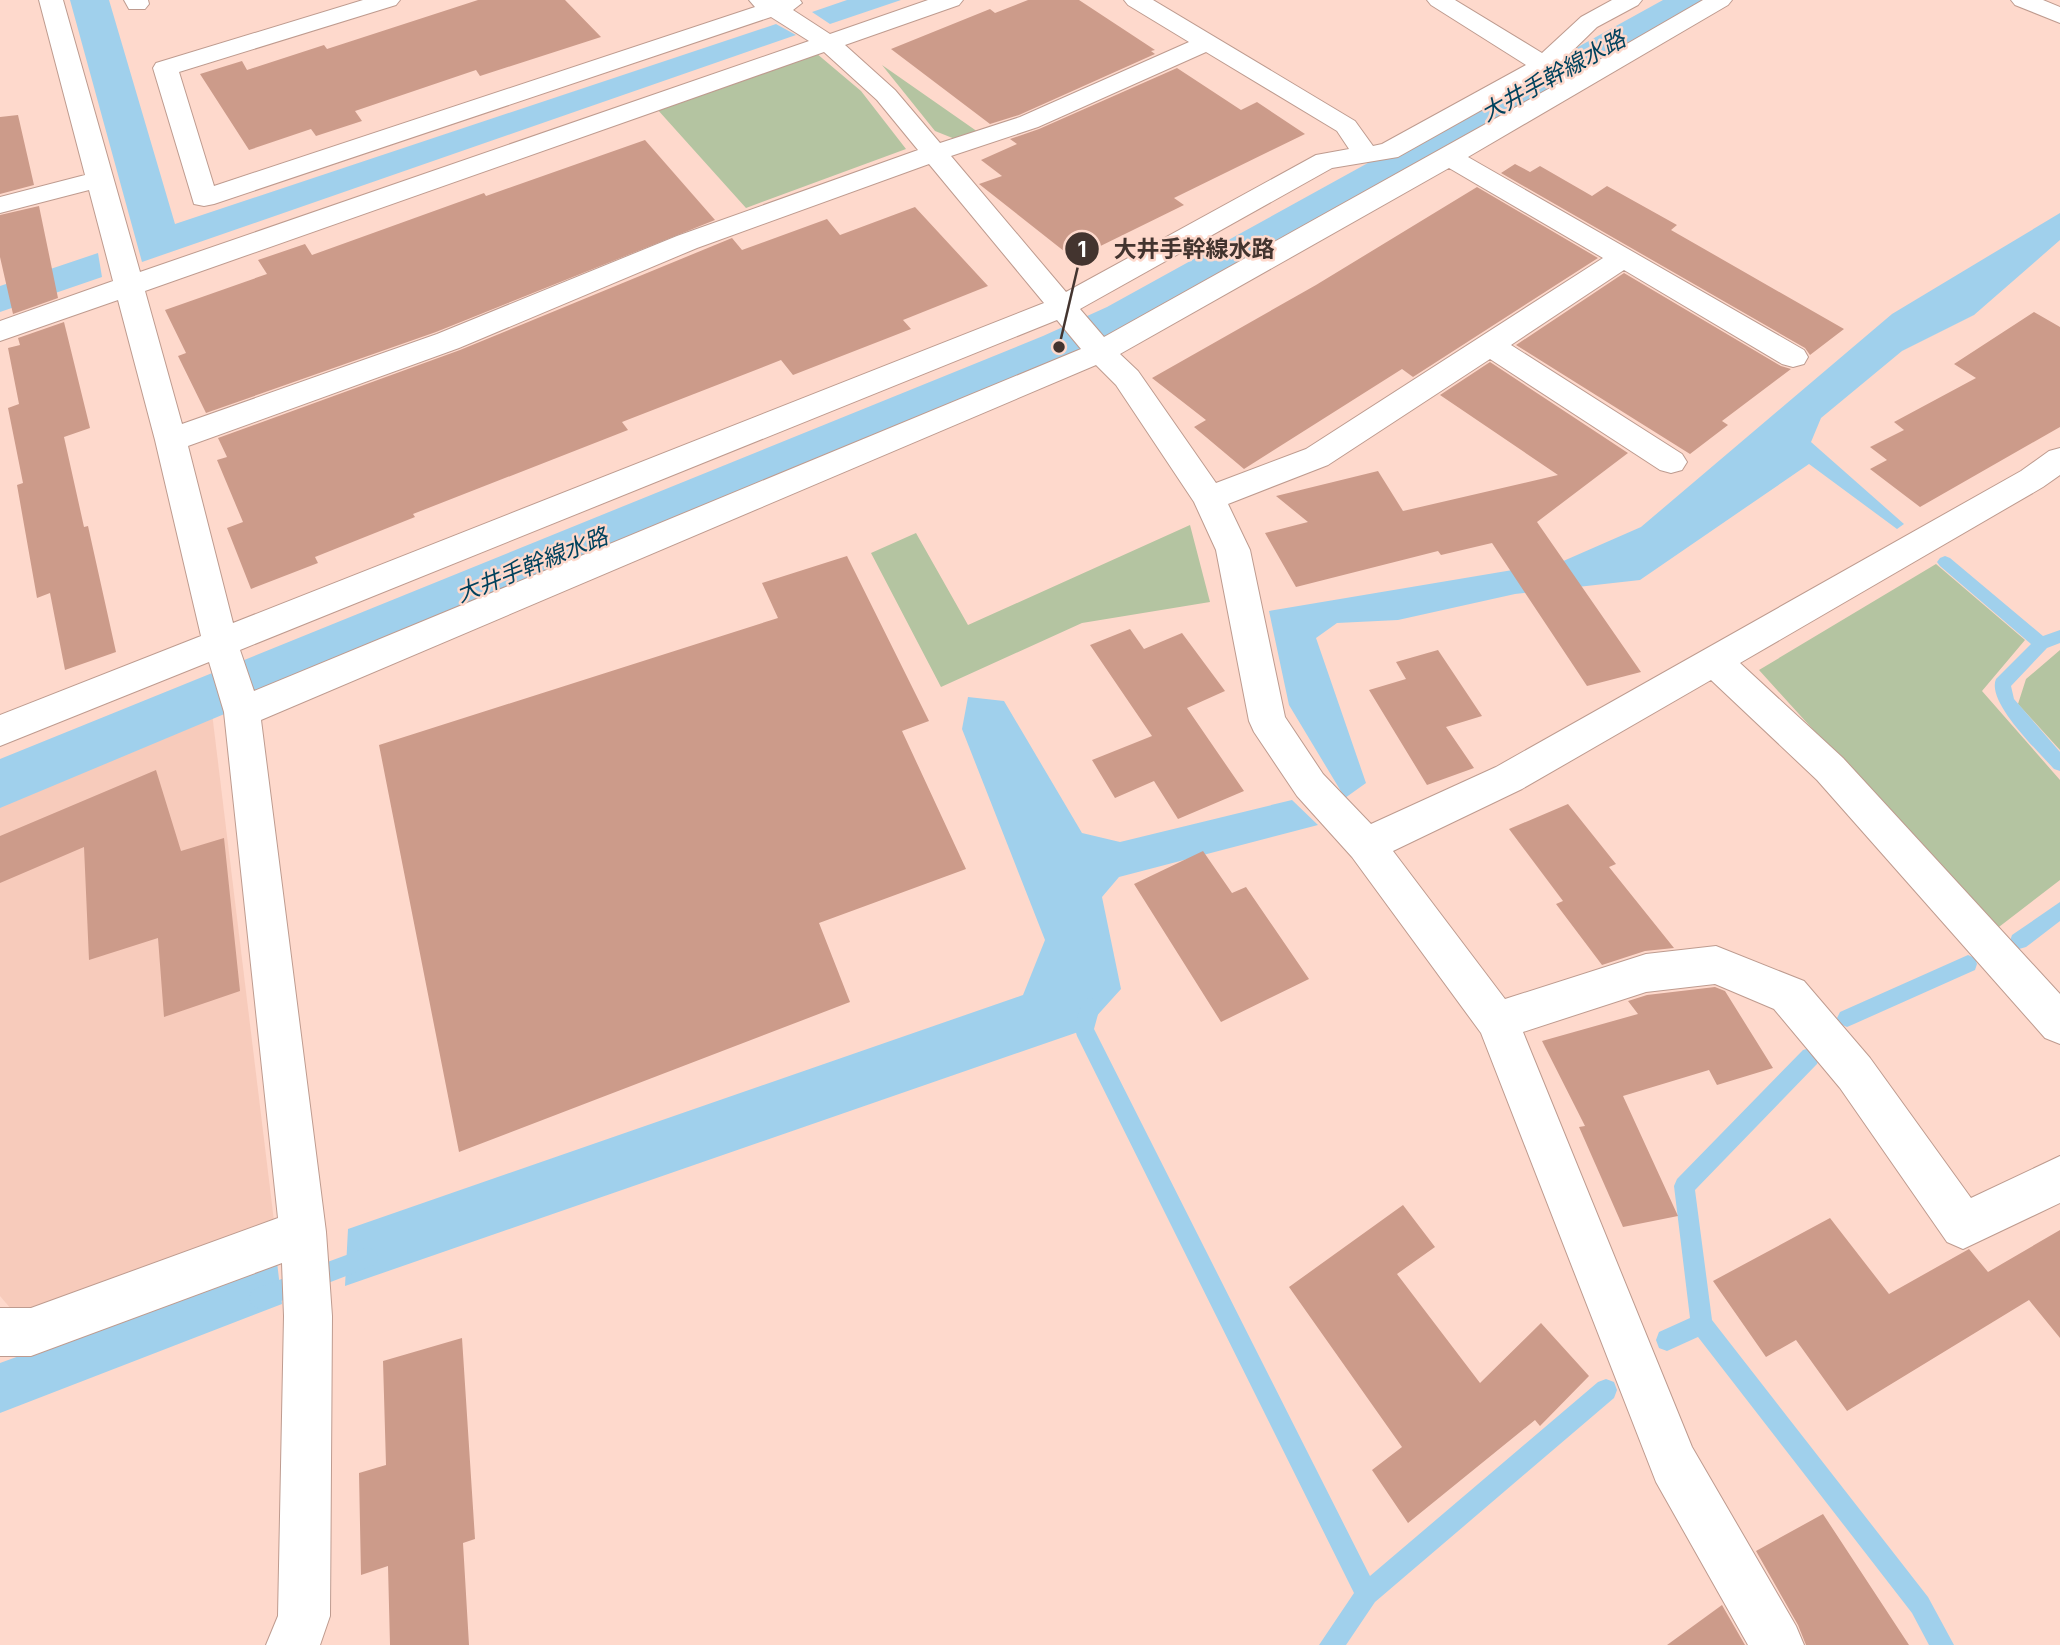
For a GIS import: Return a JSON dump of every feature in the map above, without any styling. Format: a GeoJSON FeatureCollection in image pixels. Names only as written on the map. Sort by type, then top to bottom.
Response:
{"type":"FeatureCollection","features":[{"type":"Feature","properties":{"kind":"street"},"geometry":{"type":"LineString","coordinates":[[51,0],[171,440],[225,657],[242,712],[303,1233],[308,1316],[304,1616],[293,1645]]}},
{"type":"Feature","properties":{"kind":"street"},"geometry":{"type":"LineString","coordinates":[[388,0],[165,68],[204,198],[779,3],[886,95],[1100,352],[1127,378],[1209,498],[1233,550],[1267,720],[1310,785],[1366,845],[1497,1021],[1674,1464],[1777,1645]]}},
{"type":"Feature","properties":{"kind":"street"},"geometry":{"type":"LineString","coordinates":[[0,331],[951,0]]}},
{"type":"Feature","properties":{"kind":"street"},"geometry":{"type":"LineString","coordinates":[[1136,0],[1346,127],[1366,154]]}},
{"type":"Feature","properties":{"kind":"street"},"geometry":{"type":"LineString","coordinates":[[1439,0],[1575,84]]}},
{"type":"Feature","properties":{"kind":"street"},"geometry":{"type":"LineString","coordinates":[[0,731],[225,657],[1070,314],[1325,161],[1389,150],[1544,65],[1589,22],[1630,0]]}},
{"type":"Feature","properties":{"kind":"street"},"geometry":{"type":"LineString","coordinates":[[242,712],[1100,352],[1449,157],[1720,0]]}},
{"type":"Feature","properties":{"kind":"street"},"geometry":{"type":"LineString","coordinates":[[2023,0],[2060,16]]}},
{"type":"Feature","properties":{"kind":"street"},"geometry":{"type":"LineString","coordinates":[[171,440],[448,341],[700,237],[851,181],[1029,122],[1207,43]]}},
{"type":"Feature","properties":{"kind":"street"},"geometry":{"type":"LineString","coordinates":[[1449,157],[1793,357]]}},
{"type":"Feature","properties":{"kind":"street"},"geometry":{"type":"LineString","coordinates":[[0,205],[100,178]]}},
{"type":"Feature","properties":{"kind":"street"},"geometry":{"type":"LineString","coordinates":[[1209,498],[1317,457],[1623,258]]}},
{"type":"Feature","properties":{"kind":"street"},"geometry":{"type":"LineString","coordinates":[[1490,345],[1671,462]]}},
{"type":"Feature","properties":{"kind":"street"},"geometry":{"type":"LineString","coordinates":[[1366,845],[1509,778],[2032,479],[2060,459]]}},
{"type":"Feature","properties":{"kind":"street"},"geometry":{"type":"LineString","coordinates":[[1714,661],[1830,769],[2060,1024]]}},
{"type":"Feature","properties":{"kind":"street"},"geometry":{"type":"LineString","coordinates":[[1497,1021],[1646,973],[1716,965],[1789,995],[1855,1073],[1963,1226],[2060,1179]]}},
{"type":"Feature","properties":{"kind":"street"},"geometry":{"type":"LineString","coordinates":[[0,1332],[31,1332],[303,1233]]}},
{"type":"Feature","properties":{"kind":"shaded area"},"geometry":{"type":"Polygon","coordinates":[[[212,713],[274,1221],[17,1316],[0,1296],[0,800],[212,713]]]}},
{"type":"Feature","properties":{"kind":"green space"},"geometry":{"type":"Polygon","coordinates":[[[816,53],[861,91],[906,149],[746,208],[657,109],[816,53]]]}},
{"type":"Feature","properties":{"kind":"green space"},"geometry":{"type":"Polygon","coordinates":[[[882,65],[978,132],[955,139],[935,131],[882,65]]]}},
{"type":"Feature","properties":{"kind":"green space"},"geometry":{"type":"Polygon","coordinates":[[[1190,525],[1210,602],[1082,623],[941,687],[871,553],[916,533],[968,625],[1190,525]]]}},
{"type":"Feature","properties":{"kind":"green space"},"geometry":{"type":"Polygon","coordinates":[[[1936,564],[2025,640],[1982,691],[2060,780],[2060,880],[1995,930],[1759,670],[1936,564]]]}},
{"type":"Feature","properties":{"kind":"green space"},"geometry":{"type":"Polygon","coordinates":[[[2060,650],[2060,750],[2018,704],[2026,679],[2060,650]]]}},
{"type":"Feature","properties":{"kind":"water"},"geometry":{"type":"Polygon","coordinates":[[[70,0],[109,0],[175,224],[776,24],[796,35],[142,262],[70,0]]]}},
{"type":"Feature","properties":{"kind":"water"},"geometry":{"type":"Polygon","coordinates":[[[847,0],[901,0],[830,24],[812,12],[847,0]]]}},
{"type":"Feature","properties":{"kind":"water"},"geometry":{"type":"Polygon","coordinates":[[[2060,213],[2060,240],[1974,315],[1902,351],[1821,418],[1811,442],[1904,524],[1897,529],[1809,464],[1640,580],[1515,594],[1398,620],[1337,623],[1316,638],[1366,783],[1345,798],[1289,705],[1269,611],[1561,562],[1641,527],[1892,314],[2060,213]]]}},
{"type":"Feature","properties":{"kind":"water"},"geometry":{"type":"Polygon","coordinates":[[[98,253],[102,277],[0,312],[0,286],[98,253]]]}},
{"type":"Feature","properties":{"kind":"water"},"geometry":{"type":"Polygon","coordinates":[[[968,697],[1004,701],[1082,833],[1120,842],[1292,800],[1318,825],[1119,877],[1102,897],[1121,989],[1084,1030],[345,1286],[348,1229],[1023,995],[1045,940],[962,729],[968,697]]]}},
{"type":"Feature","properties":{"kind":"water"},"geometry":{"type":"Polygon","coordinates":[[[277,1262],[282,1304],[0,1413],[0,1363],[277,1262]]]}},
{"type":"Feature","properties":{"kind":"building"},"geometry":{"type":"Polygon","coordinates":[[[478,0],[565,0],[601,37],[480,76],[476,70],[355,111],[362,121],[316,136],[311,129],[249,150],[200,74],[242,61],[247,70],[324,45],[327,49],[478,0]]]}},
{"type":"Feature","properties":{"kind":"building"},"geometry":{"type":"Polygon","coordinates":[[[1028,0],[1079,0],[1155,50],[1151,51],[1155,54],[1019,115],[990,124],[891,49],[990,9],[995,13],[1028,0]]]}},
{"type":"Feature","properties":{"kind":"building"},"geometry":{"type":"Polygon","coordinates":[[[1177,68],[1241,110],[1257,102],[1305,134],[1174,198],[1184,205],[1074,259],[979,184],[1002,176],[981,160],[1017,144],[1010,139],[1039,129],[1177,68]]]}},
{"type":"Feature","properties":{"kind":"building"},"geometry":{"type":"Polygon","coordinates":[[[18,115],[34,185],[0,194],[0,117],[18,115]]]}},
{"type":"Feature","properties":{"kind":"building"},"geometry":{"type":"Polygon","coordinates":[[[645,140],[715,220],[436,332],[206,413],[178,356],[186,353],[165,310],[267,274],[258,260],[305,244],[312,255],[484,193],[486,196],[645,140]]]}},
{"type":"Feature","properties":{"kind":"building"},"geometry":{"type":"Polygon","coordinates":[[[1515,164],[1530,172],[1540,166],[1592,196],[1607,186],[1677,225],[1671,230],[1844,329],[1810,355],[1805,348],[1501,173],[1515,164]]]}},
{"type":"Feature","properties":{"kind":"building"},"geometry":{"type":"Polygon","coordinates":[[[1477,187],[1598,258],[1413,377],[1402,369],[1244,469],[1194,427],[1206,420],[1152,378],[1316,285],[1477,187]]]}},
{"type":"Feature","properties":{"kind":"building"},"geometry":{"type":"Polygon","coordinates":[[[39,206],[58,298],[13,314],[0,257],[0,215],[39,206]]]}},
{"type":"Feature","properties":{"kind":"building"},"geometry":{"type":"Polygon","coordinates":[[[915,207],[988,286],[903,320],[911,329],[793,375],[781,360],[622,422],[628,430],[413,514],[415,517],[315,557],[318,563],[251,589],[227,528],[243,522],[217,460],[227,457],[218,438],[460,350],[732,238],[742,250],[827,219],[840,235],[915,207]]]}},
{"type":"Feature","properties":{"kind":"building"},"geometry":{"type":"Polygon","coordinates":[[[1624,273],[1781,366],[1791,369],[1722,421],[1728,425],[1690,454],[1516,345],[1624,273]]]}},
{"type":"Feature","properties":{"kind":"building"},"geometry":{"type":"Polygon","coordinates":[[[2034,312],[2060,327],[2060,427],[1920,507],[1870,469],[1887,460],[1870,447],[1904,430],[1894,422],[1976,378],[1954,364],[2034,312]]]}},
{"type":"Feature","properties":{"kind":"building"},"geometry":{"type":"Polygon","coordinates":[[[64,322],[90,428],[64,437],[84,527],[88,526],[116,652],[65,670],[50,593],[37,598],[17,485],[23,483],[8,408],[19,404],[8,348],[20,345],[18,338],[64,322]]]}},
{"type":"Feature","properties":{"kind":"building"},"geometry":{"type":"Polygon","coordinates":[[[1490,362],[1628,453],[1537,522],[1641,672],[1587,686],[1492,543],[1441,555],[1438,551],[1296,587],[1265,533],[1308,522],[1276,496],[1378,471],[1403,511],[1558,475],[1440,395],[1490,362]]]}},
{"type":"Feature","properties":{"kind":"building"},"geometry":{"type":"Polygon","coordinates":[[[847,556],[929,721],[902,731],[966,869],[819,923],[850,1002],[459,1152],[379,745],[778,618],[762,583],[847,556]]]}},
{"type":"Feature","properties":{"kind":"building"},"geometry":{"type":"Polygon","coordinates":[[[1130,629],[1144,649],[1182,633],[1225,691],[1187,708],[1244,791],[1178,819],[1154,781],[1115,798],[1092,760],[1152,736],[1090,645],[1130,629]]]}},
{"type":"Feature","properties":{"kind":"building"},"geometry":{"type":"Polygon","coordinates":[[[1438,650],[1482,716],[1446,727],[1474,768],[1427,785],[1369,690],[1406,679],[1396,662],[1438,650]]]}},
{"type":"Feature","properties":{"kind":"building"},"geometry":{"type":"Polygon","coordinates":[[[156,770],[181,851],[224,838],[240,991],[164,1017],[158,938],[89,960],[84,847],[0,883],[0,836],[156,770]]]}},
{"type":"Feature","properties":{"kind":"building"},"geometry":{"type":"Polygon","coordinates":[[[1568,804],[1616,864],[1609,867],[1674,948],[1645,951],[1602,965],[1556,904],[1563,901],[1509,829],[1568,804]]]}},
{"type":"Feature","properties":{"kind":"building"},"geometry":{"type":"Polygon","coordinates":[[[1203,851],[1232,893],[1246,887],[1309,979],[1221,1022],[1134,884],[1203,851]]]}},
{"type":"Feature","properties":{"kind":"building"},"geometry":{"type":"Polygon","coordinates":[[[1715,987],[1725,991],[1773,1068],[1717,1085],[1709,1070],[1623,1096],[1678,1216],[1623,1227],[1579,1127],[1585,1126],[1542,1041],[1638,1014],[1628,1001],[1647,995],[1715,987]]]}},
{"type":"Feature","properties":{"kind":"building"},"geometry":{"type":"Polygon","coordinates":[[[1403,1205],[1435,1247],[1397,1274],[1480,1383],[1541,1323],[1589,1376],[1540,1426],[1535,1420],[1408,1523],[1372,1470],[1402,1447],[1289,1287],[1403,1205]]]}},
{"type":"Feature","properties":{"kind":"building"},"geometry":{"type":"Polygon","coordinates":[[[1830,1218],[1889,1294],[1969,1249],[1988,1272],[2060,1230],[2060,1338],[2029,1300],[1847,1411],[1796,1340],[1766,1357],[1713,1281],[1830,1218]]]}},
{"type":"Feature","properties":{"kind":"building"},"geometry":{"type":"Polygon","coordinates":[[[462,1338],[475,1539],[463,1543],[469,1645],[390,1645],[388,1566],[361,1575],[359,1473],[386,1465],[383,1361],[462,1338]]]}},
{"type":"Feature","properties":{"kind":"building"},"geometry":{"type":"Polygon","coordinates":[[[1823,1514],[1909,1645],[1806,1645],[1798,1625],[1756,1551],[1823,1514]]]}},
{"type":"Feature","properties":{"kind":"building"},"geometry":{"type":"Polygon","coordinates":[[[1722,1605],[1745,1645],[1667,1645],[1722,1605]]]}},
{"type":"Feature","properties":{"kind":"waterway","name":"大井手幹線水路"},"geometry":{"type":"LineString","coordinates":[[0,784],[1059,347],[1123,317],[1689,0]]}},
{"type":"Feature","properties":{"kind":"waterway"},"geometry":{"type":"LineString","coordinates":[[1945,562],[2041,644]]}},
{"type":"Feature","properties":{"kind":"waterway"},"geometry":{"type":"LineString","coordinates":[[2041,644],[2060,636]]}},
{"type":"Feature","properties":{"kind":"waterway"},"geometry":{"type":"LineString","coordinates":[[2041,644],[2002,684],[2006,702],[2060,764]]}},
{"type":"Feature","properties":{"kind":"waterway"},"geometry":{"type":"LineString","coordinates":[[2019,941],[2060,910]]}},
{"type":"Feature","properties":{"kind":"waterway"},"geometry":{"type":"LineString","coordinates":[[1847,1018],[1968,964]]}},
{"type":"Feature","properties":{"kind":"waterway"},"geometry":{"type":"LineString","coordinates":[[1090,1007],[1084,1030],[1367,1594]]}},
{"type":"Feature","properties":{"kind":"waterway"},"geometry":{"type":"LineString","coordinates":[[1702,1324],[1684,1186],[1810,1057]]}},
{"type":"Feature","properties":{"kind":"waterway"},"geometry":{"type":"LineString","coordinates":[[260,1298],[368,1258]]}},
{"type":"Feature","properties":{"kind":"waterway"},"geometry":{"type":"LineString","coordinates":[[1667,1340],[1702,1324]]}},
{"type":"Feature","properties":{"kind":"waterway"},"geometry":{"type":"LineString","coordinates":[[1702,1324],[1920,1605],[1942,1645]]}},
{"type":"Feature","properties":{"kind":"waterway"},"geometry":{"type":"LineString","coordinates":[[1367,1594],[1606,1390]]}},
{"type":"Feature","properties":{"kind":"waterway"},"geometry":{"type":"LineString","coordinates":[[1331,1645],[1367,1594]]}},
{"type":"Feature","properties":{"kind":"place","name":"大井手幹線水路"},"geometry":{"type":"Point","coordinates":[1059,347]}}]}
